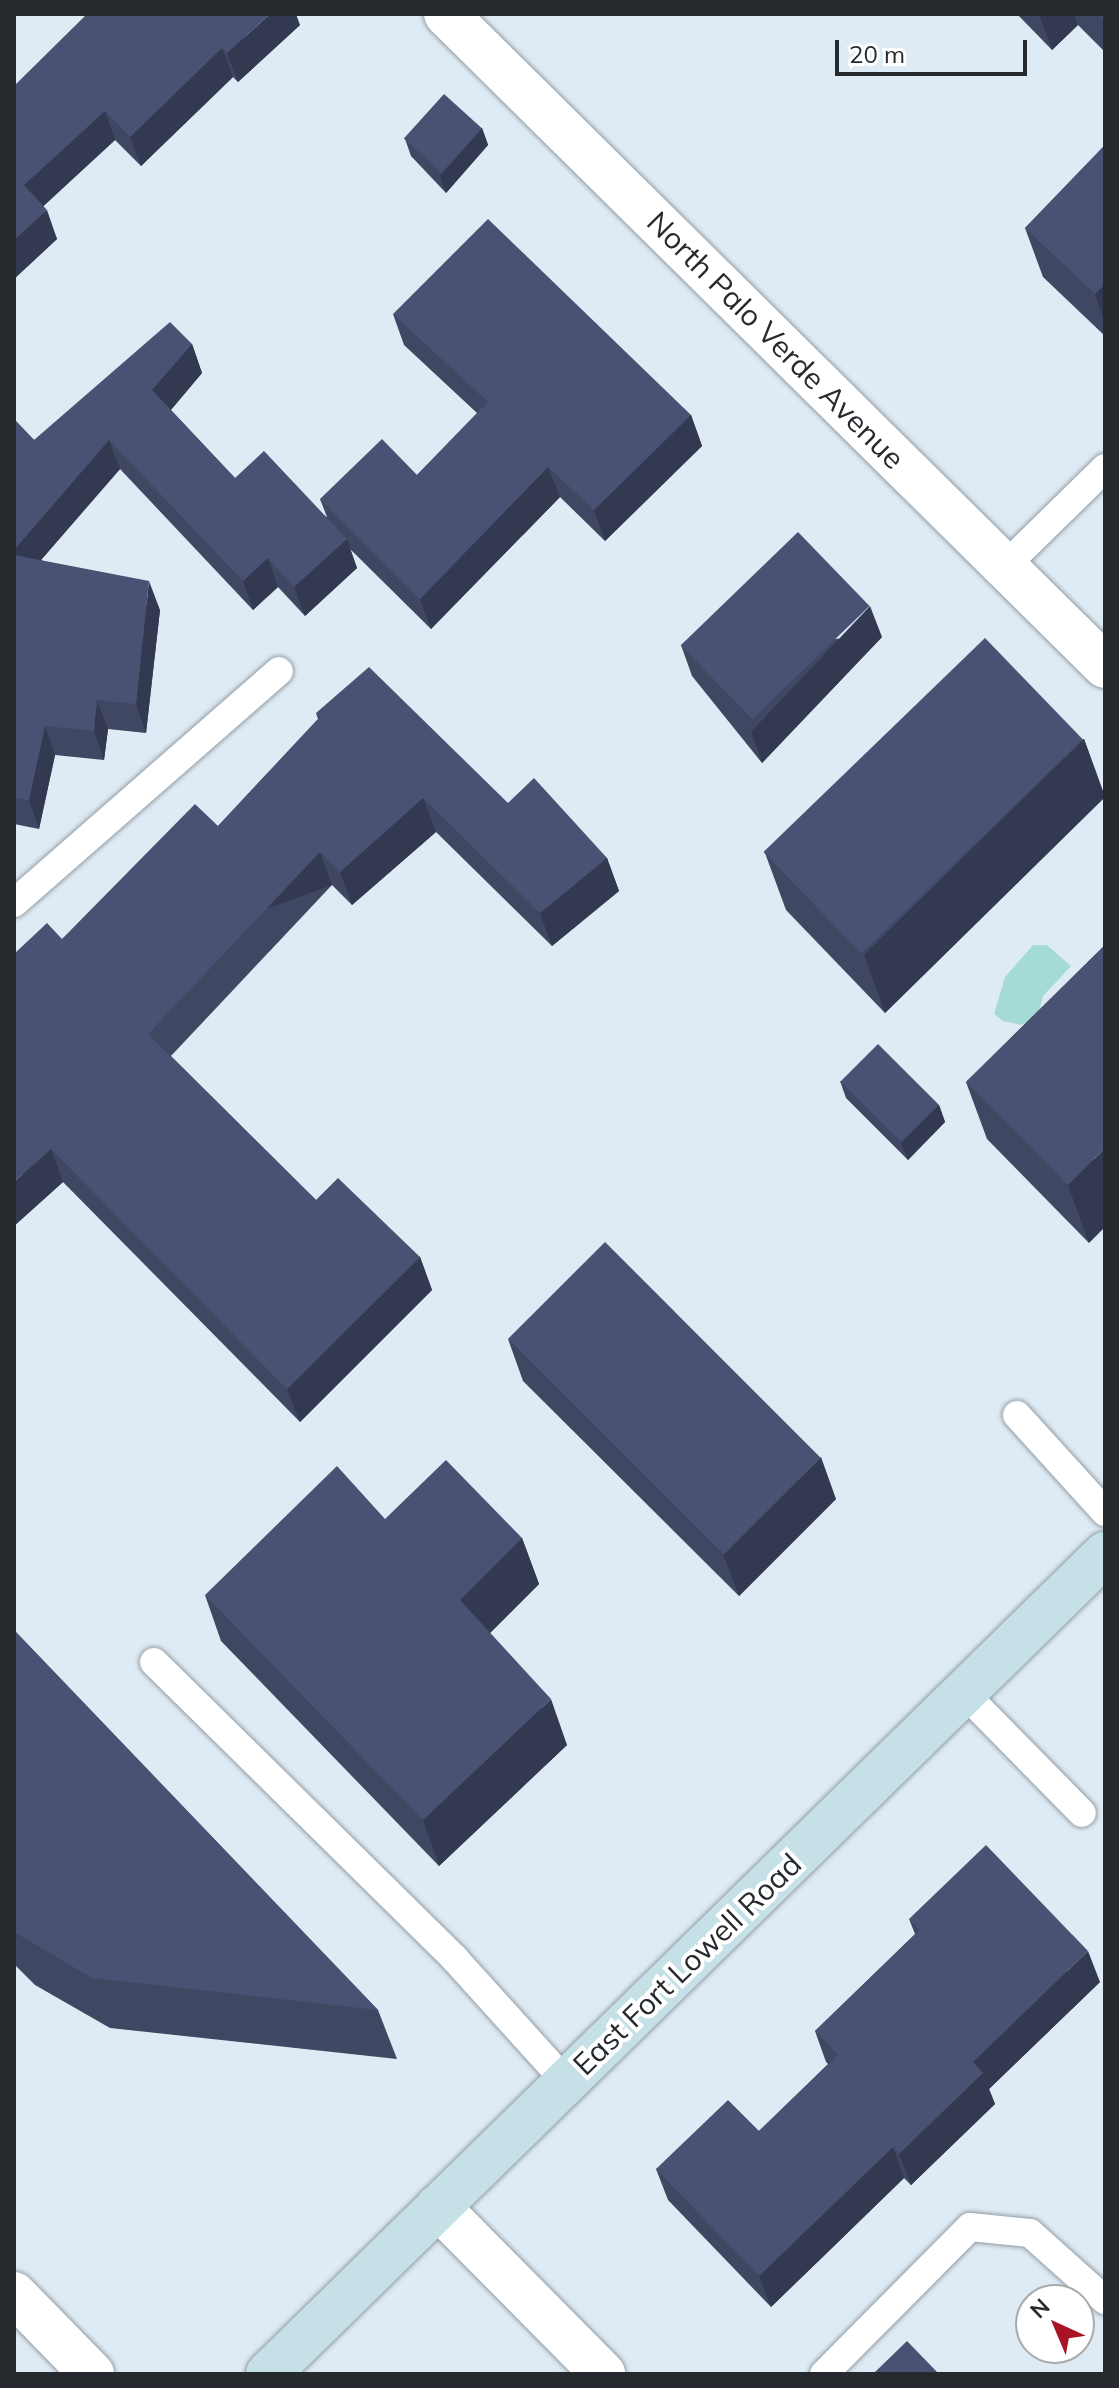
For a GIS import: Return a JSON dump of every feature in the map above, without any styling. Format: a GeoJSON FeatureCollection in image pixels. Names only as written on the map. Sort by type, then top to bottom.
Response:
{"type":"FeatureCollection","features":[{"type":"Feature","properties":{"kind":"main road","name":"East Fort Lowell Road"},"geometry":{"type":"LineString","coordinates":[[268,2374],[1105,1554]]}},
{"type":"Feature","properties":{"kind":"street","name":"North Palo Verde Avenue"},"geometry":{"type":"LineString","coordinates":[[446,14],[1105,666]]}},
{"type":"Feature","properties":{"kind":"street"},"geometry":{"type":"LineString","coordinates":[[438,2207],[603,2374]]}},
{"type":"Feature","properties":{"kind":"street"},"geometry":{"type":"LineString","coordinates":[[14,2294],[92,2374]]}},
{"type":"Feature","properties":{"kind":"lane"},"geometry":{"type":"LineString","coordinates":[[1005,566],[1105,468]]}},
{"type":"Feature","properties":{"kind":"lane"},"geometry":{"type":"LineString","coordinates":[[14,903],[279,671]]}},
{"type":"Feature","properties":{"kind":"lane"},"geometry":{"type":"LineString","coordinates":[[1017,1415],[1105,1512]]}},
{"type":"Feature","properties":{"kind":"lane"},"geometry":{"type":"LineString","coordinates":[[154,1662],[455,1959],[566,2082]]}},
{"type":"Feature","properties":{"kind":"lane"},"geometry":{"type":"LineString","coordinates":[[964,1693],[1082,1813]]}},
{"type":"Feature","properties":{"kind":"lane"},"geometry":{"type":"LineString","coordinates":[[824,2374],[970,2227],[1030,2233],[1105,2300]]}},
{"type":"Feature","properties":{"kind":"shaded area"},"geometry":{"type":"Polygon","coordinates":[[[1033,945],[1047,945],[1071,966],[1043,996],[1038,1017],[1021,1025],[1003,1021],[994,1014],[1005,977],[1033,945]]]}},
{"type":"Feature","properties":{"kind":"building"},"geometry":{"type":"Polygon","coordinates":[[[87,14],[270,14],[227,53],[222,48],[130,137],[105,111],[24,185],[47,210],[14,240],[14,86],[87,14]]]}},
{"type":"Feature","properties":{"kind":"building"},"geometry":{"type":"Polygon","coordinates":[[[444,94],[482,128],[442,173],[404,139],[444,94]]]}},
{"type":"Feature","properties":{"kind":"building"},"geometry":{"type":"Polygon","coordinates":[[[1105,145],[1105,284],[1095,294],[1025,228],[1105,145]]]}},
{"type":"Feature","properties":{"kind":"building"},"geometry":{"type":"Polygon","coordinates":[[[488,219],[691,415],[594,510],[548,467],[420,599],[320,499],[382,439],[417,475],[488,402],[393,314],[488,219]]]}},
{"type":"Feature","properties":{"kind":"building"},"geometry":{"type":"Polygon","coordinates":[[[170,322],[192,344],[152,390],[235,478],[264,451],[347,539],[294,587],[268,558],[243,581],[109,440],[14,550],[14,419],[34,440],[170,322]]]}},
{"type":"Feature","properties":{"kind":"building"},"geometry":{"type":"Polygon","coordinates":[[[798,532],[870,606],[752,719],[681,645],[798,532]]]}},
{"type":"Feature","properties":{"kind":"building"},"geometry":{"type":"Polygon","coordinates":[[[14,555],[149,581],[136,704],[97,700],[94,731],[45,726],[29,800],[14,797],[14,555]]]}},
{"type":"Feature","properties":{"kind":"building"},"geometry":{"type":"Polygon","coordinates":[[[985,638],[1083,739],[861,953],[763,852],[985,638]]]}},
{"type":"Feature","properties":{"kind":"building"},"geometry":{"type":"Polygon","coordinates":[[[369,667],[508,803],[534,778],[607,858],[540,913],[423,798],[340,872],[320,852],[148,1034],[316,1200],[338,1178],[420,1257],[287,1389],[51,1149],[14,1182],[14,954],[47,923],[62,939],[195,804],[218,826],[320,717],[316,713],[369,667]]]}},
{"type":"Feature","properties":{"kind":"building"},"geometry":{"type":"Polygon","coordinates":[[[1105,945],[1105,1148],[1068,1185],[966,1082],[1105,945]]]}},
{"type":"Feature","properties":{"kind":"building"},"geometry":{"type":"Polygon","coordinates":[[[878,1044],[939,1105],[901,1142],[841,1081],[878,1044]]]}},
{"type":"Feature","properties":{"kind":"building"},"geometry":{"type":"Polygon","coordinates":[[[605,1242],[821,1458],[724,1555],[508,1339],[605,1242]]]}},
{"type":"Feature","properties":{"kind":"building"},"geometry":{"type":"Polygon","coordinates":[[[446,1460],[522,1538],[460,1600],[551,1699],[423,1820],[205,1595],[337,1466],[385,1519],[446,1460]]]}},
{"type":"Feature","properties":{"kind":"building"},"geometry":{"type":"Polygon","coordinates":[[[14,1630],[378,2010],[92,1978],[14,1932],[14,1630]]]}},
{"type":"Feature","properties":{"kind":"building"},"geometry":{"type":"Polygon","coordinates":[[[986,1845],[1088,1951],[973,2062],[983,2073],[899,2154],[893,2147],[759,2276],[656,2169],[728,2100],[759,2131],[838,2055],[815,2031],[920,1930],[909,1919],[986,1845]]]}},
{"type":"Feature","properties":{"kind":"building"},"geometry":{"type":"Polygon","coordinates":[[[907,2341],[939,2374],[873,2374],[907,2341]]]}}]}
